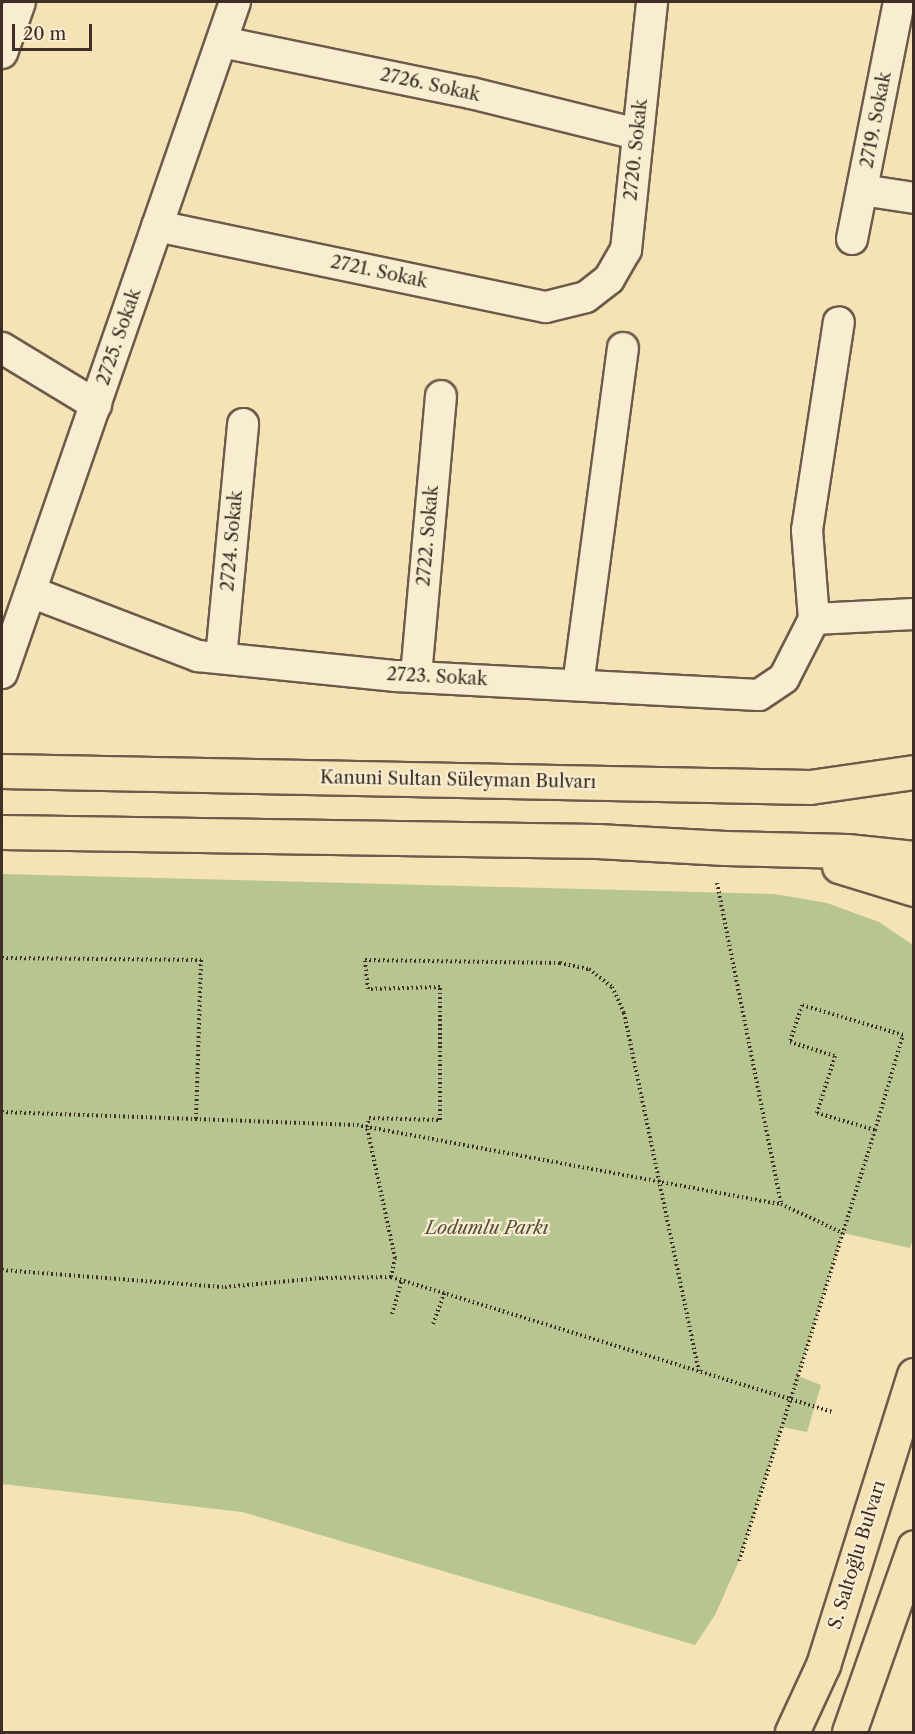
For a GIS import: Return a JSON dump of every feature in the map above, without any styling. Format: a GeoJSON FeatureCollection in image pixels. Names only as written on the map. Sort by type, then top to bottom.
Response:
{"type":"FeatureCollection","features":[{"type":"Feature","properties":{"kind":"main road","name":"Kanuni Sultan Süleyman Bulvarı"},"geometry":{"type":"LineString","coordinates":[[2,771],[810,787],[914,772]]}},
{"type":"Feature","properties":{"kind":"main road"},"geometry":{"type":"LineString","coordinates":[[2,832],[597,841],[847,851],[914,858]]}},
{"type":"Feature","properties":{"kind":"main road"},"geometry":{"type":"LineString","coordinates":[[792,849],[914,890]]}},
{"type":"Feature","properties":{"kind":"main road","name":"S. Saltoğlu Bulvarı"},"geometry":{"type":"LineString","coordinates":[[792,1732],[823,1665],[914,1375]]}},
{"type":"Feature","properties":{"kind":"main road"},"geometry":{"type":"LineString","coordinates":[[849,1732],[914,1547]]}},
{"type":"Feature","properties":{"kind":"street"},"geometry":{"type":"LineString","coordinates":[[2,53],[20,2]]}},
{"type":"Feature","properties":{"kind":"street","name":"2725. Sokak"},"geometry":{"type":"LineString","coordinates":[[2,673],[235,2]]}},
{"type":"Feature","properties":{"kind":"street","name":"2720. Sokak"},"geometry":{"type":"LineString","coordinates":[[598,290],[609,279],[626,250],[652,2]]}},
{"type":"Feature","properties":{"kind":"street","name":"2719. Sokak"},"geometry":{"type":"LineString","coordinates":[[852,239],[899,2]]}},
{"type":"Feature","properties":{"kind":"street","name":"2726. Sokak"},"geometry":{"type":"LineString","coordinates":[[222,42],[471,93],[637,134]]}},
{"type":"Feature","properties":{"kind":"street"},"geometry":{"type":"LineString","coordinates":[[862,190],[914,198]]}},
{"type":"Feature","properties":{"kind":"street","name":"2721. Sokak"},"geometry":{"type":"LineString","coordinates":[[157,226],[546,307],[574,302],[598,290]]}},
{"type":"Feature","properties":{"kind":"street"},"geometry":{"type":"LineString","coordinates":[[839,322],[807,530],[814,619],[914,614]]}},
{"type":"Feature","properties":{"kind":"street"},"geometry":{"type":"LineString","coordinates":[[2,348],[96,405]]}},
{"type":"Feature","properties":{"kind":"street"},"geometry":{"type":"LineString","coordinates":[[578,685],[622,348]]}},
{"type":"Feature","properties":{"kind":"street","name":"2722. Sokak"},"geometry":{"type":"LineString","coordinates":[[416,676],[441,396]]}},
{"type":"Feature","properties":{"kind":"street","name":"2724. Sokak"},"geometry":{"type":"LineString","coordinates":[[221,658],[243,424]]}},
{"type":"Feature","properties":{"kind":"street","name":"2723. Sokak"},"geometry":{"type":"LineString","coordinates":[[31,592],[198,656],[416,676],[759,695],[784,678],[814,619]]}},
{"type":"Feature","properties":{"kind":"path"},"geometry":{"type":"LineString","coordinates":[[717,883],[781,1203]]}},
{"type":"Feature","properties":{"kind":"path"},"geometry":{"type":"LineString","coordinates":[[2,958],[201,960],[196,1119]]}},
{"type":"Feature","properties":{"kind":"path"},"geometry":{"type":"LineString","coordinates":[[391,1276],[395,1258],[367,1127],[369,1118],[440,1120],[440,987],[368,989],[365,960],[560,963],[589,969],[612,987],[624,1013],[699,1371]]}},
{"type":"Feature","properties":{"kind":"path"},"geometry":{"type":"LineString","coordinates":[[740,1561],[843,1233],[903,1035],[801,1005],[790,1042],[835,1056],[818,1113],[874,1130]]}},
{"type":"Feature","properties":{"kind":"path"},"geometry":{"type":"LineString","coordinates":[[2,1112],[367,1127],[781,1203],[843,1233]]}},
{"type":"Feature","properties":{"kind":"path"},"geometry":{"type":"LineString","coordinates":[[2,1270],[225,1287],[322,1278],[391,1276],[833,1412]]}},
{"type":"Feature","properties":{"kind":"path"},"geometry":{"type":"LineString","coordinates":[[392,1314],[402,1280]]}},
{"type":"Feature","properties":{"kind":"path"},"geometry":{"type":"LineString","coordinates":[[433,1324],[444,1293]]}},
{"type":"Feature","properties":{"kind":"green space","name":"Lodumlu Parkı"},"geometry":{"type":"Polygon","coordinates":[[[2,874],[775,894],[827,903],[879,922],[913,945],[914,1235],[910,1248],[843,1233],[798,1376],[821,1385],[807,1432],[782,1427],[739,1561],[715,1615],[695,1645],[242,1512],[2,1484],[2,874]]]}}]}
